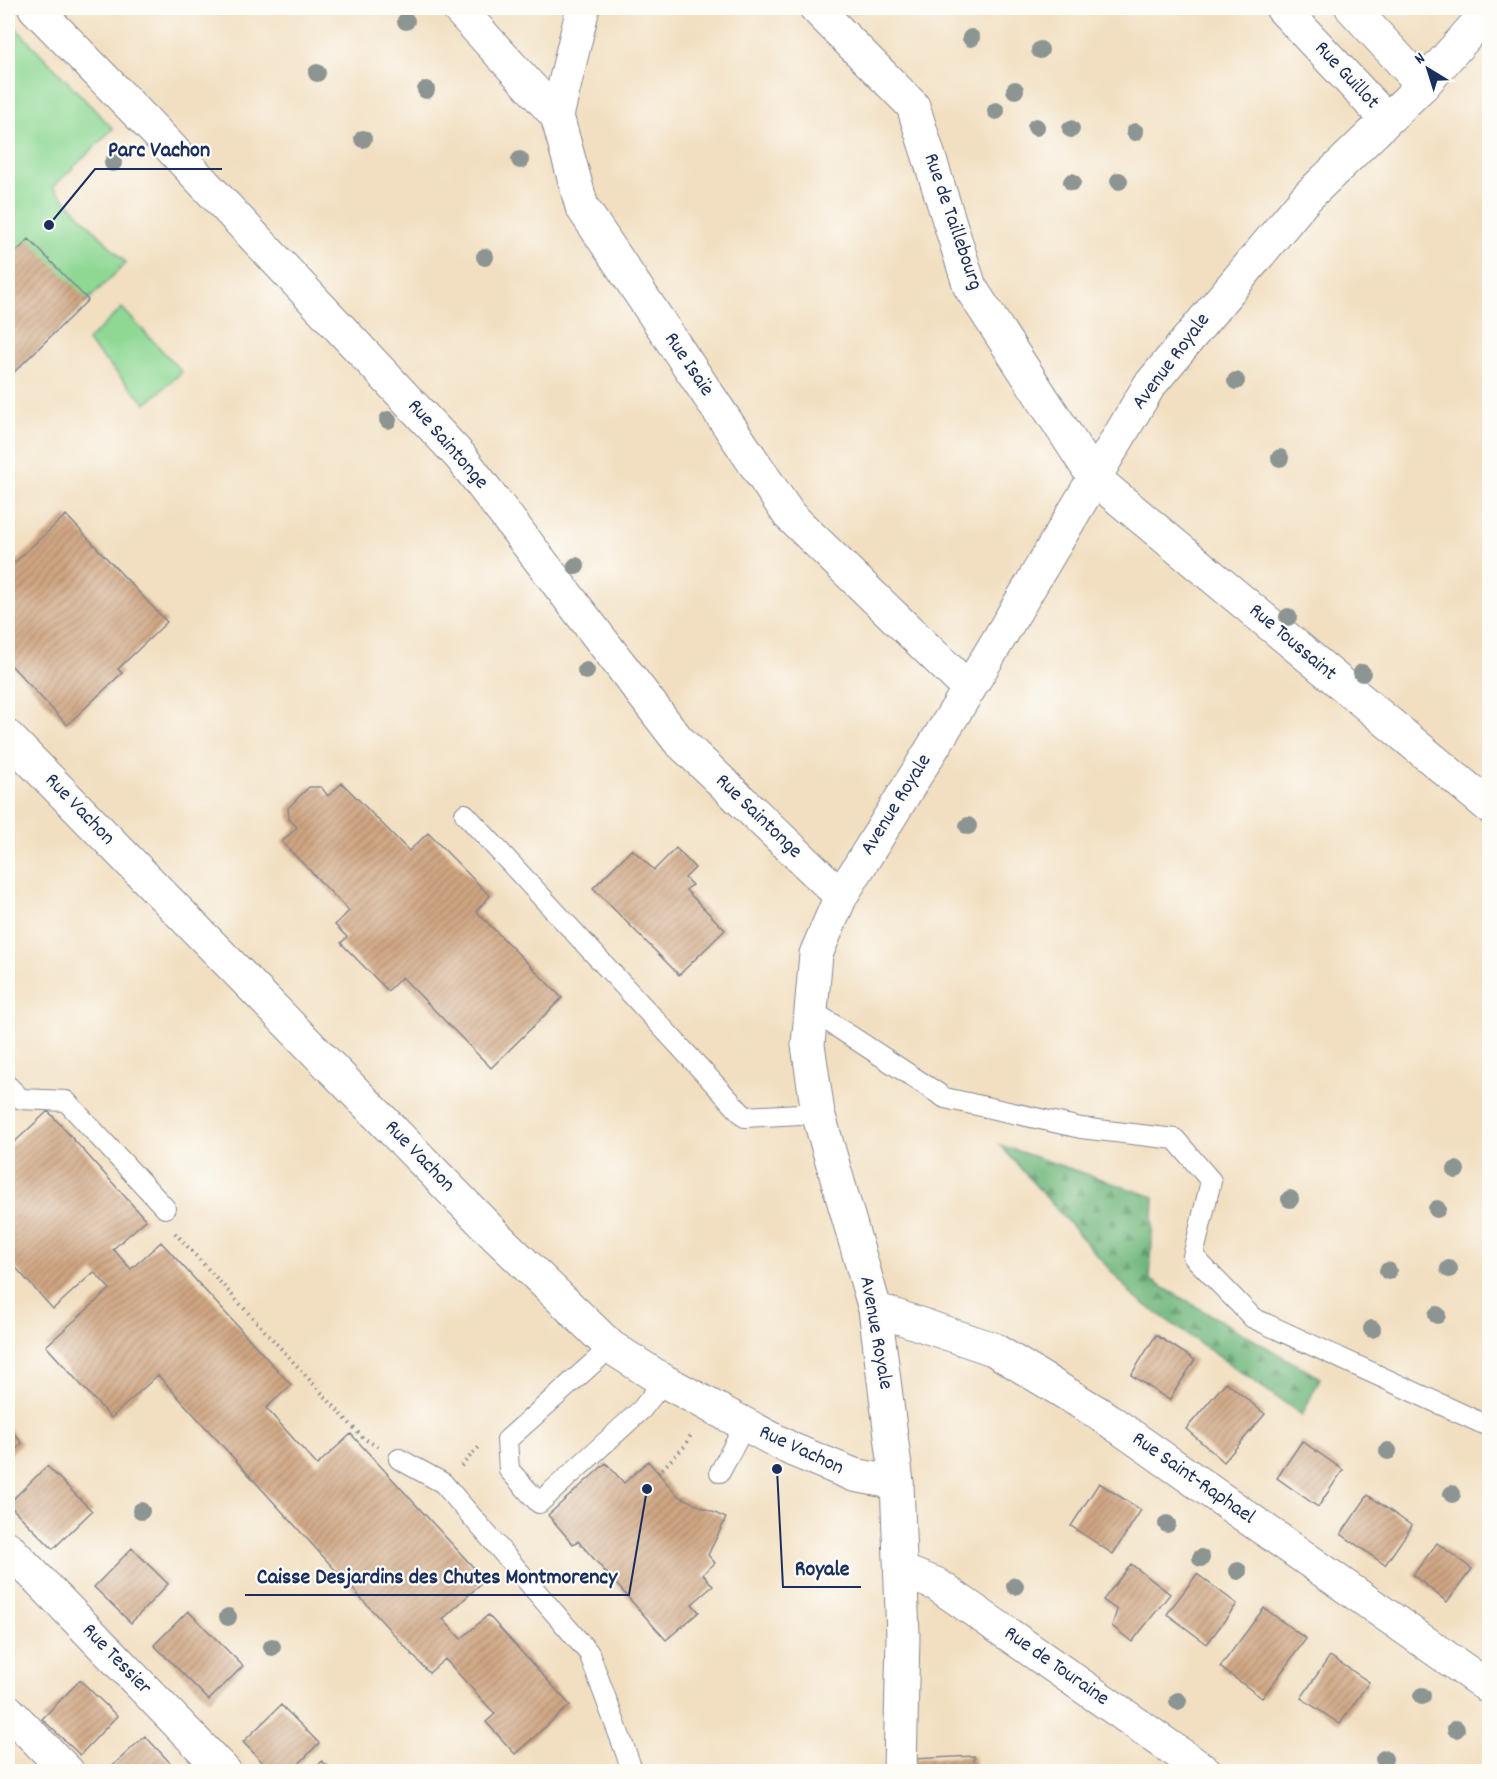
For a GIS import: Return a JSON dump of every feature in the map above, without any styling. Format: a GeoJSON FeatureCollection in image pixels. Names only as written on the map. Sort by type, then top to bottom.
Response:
{"type":"FeatureCollection","features":[{"type":"Feature","properties":{"kind":"street","name":"Rue Saintonge"},"geometry":{"type":"LineString","coordinates":[[35,8],[153,129],[460,456],[678,740],[841,896]]}},
{"type":"Feature","properties":{"kind":"street","name":"Rue Isaïe"},"geometry":{"type":"LineString","coordinates":[[458,8],[557,116],[582,207],[789,516],[969,689]]}},
{"type":"Feature","properties":{"kind":"street"},"geometry":{"type":"LineString","coordinates":[[557,116],[584,8]]}},
{"type":"Feature","properties":{"kind":"street","name":"Rue de Taillebourg"},"geometry":{"type":"LineString","coordinates":[[816,8],[913,106],[970,287],[1095,479]]}},
{"type":"Feature","properties":{"kind":"street","name":"Rue Guillot"},"geometry":{"type":"LineString","coordinates":[[1282,8],[1386,119]]}},
{"type":"Feature","properties":{"kind":"street"},"geometry":{"type":"LineString","coordinates":[[1352,8],[1423,85]]}},
{"type":"Feature","properties":{"kind":"street","name":"Avenue Royale"},"geometry":{"type":"LineString","coordinates":[[900,1772],[902,1571],[897,1483],[875,1309],[818,1113],[808,1046],[816,954],[841,896],[969,689],[1149,386],[1306,198],[1423,85],[1490,9]]}},
{"type":"Feature","properties":{"kind":"street","name":"Rue Toussaint"},"geometry":{"type":"LineString","coordinates":[[1095,479],[1490,807]]}},
{"type":"Feature","properties":{"kind":"street","name":"Rue Vachon"},"geometry":{"type":"LineString","coordinates":[[8,737],[497,1237],[611,1347],[664,1381],[745,1425],[854,1475],[897,1483]]}},
{"type":"Feature","properties":{"kind":"street","name":"Rue Saint-Raphael"},"geometry":{"type":"LineString","coordinates":[[875,1309],[993,1349],[1103,1416],[1490,1688]]}},
{"type":"Feature","properties":{"kind":"street","name":"Rue Tessier"},"geometry":{"type":"LineString","coordinates":[[8,1548],[225,1772]]}},
{"type":"Feature","properties":{"kind":"street","name":"Rue de Touraine"},"geometry":{"type":"LineString","coordinates":[[902,1571],[936,1584],[1206,1772]]}},
{"type":"Feature","properties":{"kind":"street"},"geometry":{"type":"LineString","coordinates":[[8,1711],[68,1772]]}},
{"type":"Feature","properties":{"kind":"lane"},"geometry":{"type":"LineString","coordinates":[[465,814],[745,1117],[818,1113]]}},
{"type":"Feature","properties":{"kind":"lane"},"geometry":{"type":"LineString","coordinates":[[811,1010],[945,1098],[1081,1128],[1175,1139],[1211,1181],[1193,1256],[1252,1318],[1490,1427]]}},
{"type":"Feature","properties":{"kind":"lane"},"geometry":{"type":"LineString","coordinates":[[8,1086],[21,1099],[66,1101],[165,1208]]}},
{"type":"Feature","properties":{"kind":"lane"},"geometry":{"type":"LineString","coordinates":[[611,1347],[507,1440],[509,1470],[539,1503],[642,1409],[664,1381]]}},
{"type":"Feature","properties":{"kind":"lane"},"geometry":{"type":"LineString","coordinates":[[720,1472],[745,1425]]}},
{"type":"Feature","properties":{"kind":"lane"},"geometry":{"type":"LineString","coordinates":[[399,1459],[443,1483],[589,1653],[633,1772]]}},
{"type":"Feature","properties":{"kind":"path"},"geometry":{"type":"LineString","coordinates":[[8,74],[10,77],[8,90]]}},
{"type":"Feature","properties":{"kind":"path"},"geometry":{"type":"LineString","coordinates":[[165,1208],[172,1229],[363,1438],[399,1459]]}},
{"type":"Feature","properties":{"kind":"path"},"geometry":{"type":"LineString","coordinates":[[658,1473],[685,1446],[694,1429]]}},
{"type":"Feature","properties":{"kind":"green space"},"geometry":{"type":"Polygon","coordinates":[[[8,20],[113,129],[53,187],[126,263],[8,378],[8,20]]]}},
{"type":"Feature","properties":{"kind":"green space"},"geometry":{"type":"Polygon","coordinates":[[[122,308],[182,372],[146,404],[87,341],[122,308]]]}},
{"type":"Feature","properties":{"kind":"green space"},"geometry":{"type":"Polygon","coordinates":[[[1000,1145],[1154,1197],[1150,1280],[1320,1378],[1302,1415],[1134,1297],[1000,1145]]]}},
{"type":"Feature","properties":{"kind":"building"},"geometry":{"type":"Polygon","coordinates":[[[29,239],[88,300],[8,378],[8,300],[10,297],[8,294],[8,260],[29,239]]]}},
{"type":"Feature","properties":{"kind":"building"},"geometry":{"type":"Polygon","coordinates":[[[66,515],[167,622],[118,669],[122,673],[67,725],[8,662],[8,556],[14,563],[66,515]]]}},
{"type":"Feature","properties":{"kind":"building"},"geometry":{"type":"Polygon","coordinates":[[[342,783],[409,851],[428,833],[490,896],[476,911],[562,998],[491,1068],[402,977],[388,991],[341,943],[347,937],[335,925],[349,911],[282,842],[297,827],[289,819],[288,808],[309,787],[321,787],[328,796],[342,783]]]}},
{"type":"Feature","properties":{"kind":"building"},"geometry":{"type":"Polygon","coordinates":[[[676,848],[695,868],[685,878],[692,885],[686,890],[725,930],[679,975],[593,888],[632,849],[654,870],[676,848]]]}},
{"type":"Feature","properties":{"kind":"building"},"geometry":{"type":"Polygon","coordinates":[[[48,1111],[146,1220],[113,1249],[131,1269],[161,1242],[291,1385],[266,1408],[317,1465],[351,1434],[485,1580],[443,1619],[461,1639],[488,1615],[570,1705],[515,1754],[486,1722],[495,1714],[445,1659],[429,1673],[158,1375],[111,1418],[46,1346],[110,1289],[94,1272],[53,1309],[8,1259],[8,1148],[48,1111]]]}},
{"type":"Feature","properties":{"kind":"building"},"geometry":{"type":"Polygon","coordinates":[[[1156,1335],[1195,1360],[1169,1400],[1131,1375],[1156,1335]]]}},
{"type":"Feature","properties":{"kind":"building"},"geometry":{"type":"Polygon","coordinates":[[[1226,1382],[1265,1414],[1224,1462],[1186,1429],[1226,1382]]]}},
{"type":"Feature","properties":{"kind":"building"},"geometry":{"type":"Polygon","coordinates":[[[8,1427],[22,1443],[8,1457],[8,1427]]]}},
{"type":"Feature","properties":{"kind":"building"},"geometry":{"type":"Polygon","coordinates":[[[1302,1441],[1343,1470],[1318,1507],[1277,1478],[1302,1441]]]}},
{"type":"Feature","properties":{"kind":"building"},"geometry":{"type":"Polygon","coordinates":[[[648,1461],[678,1496],[726,1518],[708,1555],[715,1563],[703,1574],[713,1586],[692,1604],[699,1612],[666,1640],[578,1541],[573,1544],[548,1515],[606,1463],[624,1483],[648,1461]]]}},
{"type":"Feature","properties":{"kind":"building"},"geometry":{"type":"Polygon","coordinates":[[[47,1466],[92,1511],[53,1549],[8,1504],[47,1466]]]}},
{"type":"Feature","properties":{"kind":"building"},"geometry":{"type":"Polygon","coordinates":[[[1099,1483],[1141,1510],[1113,1554],[1071,1526],[1099,1483]]]}},
{"type":"Feature","properties":{"kind":"building"},"geometry":{"type":"Polygon","coordinates":[[[1368,1495],[1412,1526],[1385,1565],[1341,1534],[1368,1495]]]}},
{"type":"Feature","properties":{"kind":"building"},"geometry":{"type":"Polygon","coordinates":[[[1437,1543],[1472,1569],[1447,1602],[1413,1575],[1437,1543]]]}},
{"type":"Feature","properties":{"kind":"building"},"geometry":{"type":"Polygon","coordinates":[[[132,1548],[168,1584],[131,1623],[94,1587],[132,1548]]]}},
{"type":"Feature","properties":{"kind":"building"},"geometry":{"type":"Polygon","coordinates":[[[1131,1564],[1170,1594],[1132,1642],[1112,1626],[1117,1610],[1103,1600],[1131,1564]]]}},
{"type":"Feature","properties":{"kind":"building"},"geometry":{"type":"Polygon","coordinates":[[[1197,1574],[1237,1604],[1207,1644],[1167,1614],[1197,1574]]]}},
{"type":"Feature","properties":{"kind":"building"},"geometry":{"type":"Polygon","coordinates":[[[1264,1608],[1306,1639],[1262,1698],[1220,1667],[1264,1608]]]}},
{"type":"Feature","properties":{"kind":"building"},"geometry":{"type":"Polygon","coordinates":[[[188,1611],[243,1666],[209,1700],[154,1645],[188,1611]]]}},
{"type":"Feature","properties":{"kind":"building"},"geometry":{"type":"Polygon","coordinates":[[[1330,1656],[1369,1682],[1340,1724],[1301,1698],[1330,1656]]]}},
{"type":"Feature","properties":{"kind":"building"},"geometry":{"type":"Polygon","coordinates":[[[80,1680],[117,1716],[80,1755],[42,1719],[80,1680]]]}},
{"type":"Feature","properties":{"kind":"building"},"geometry":{"type":"Polygon","coordinates":[[[281,1705],[319,1743],[291,1772],[272,1772],[243,1742],[281,1705]]]}},
{"type":"Feature","properties":{"kind":"building"},"geometry":{"type":"Polygon","coordinates":[[[145,1736],[177,1770],[175,1772],[116,1772],[111,1767],[145,1736]]]}},
{"type":"Feature","properties":{"kind":"building"},"geometry":{"type":"Polygon","coordinates":[[[974,1756],[975,1772],[913,1772],[912,1759],[974,1756]]]}},
{"type":"Feature","properties":{"kind":"building"},"geometry":{"type":"Polygon","coordinates":[[[322,1761],[333,1772],[312,1772],[322,1761]]]}},
{"type":"Feature","properties":{"kind":"place","name":"Parc Vachon"},"geometry":{"type":"Point","coordinates":[49,225]}},
{"type":"Feature","properties":{"kind":"place","name":"Royale"},"geometry":{"type":"Point","coordinates":[777,1469]}},
{"type":"Feature","properties":{"kind":"place","name":"Caisse Desjardins des Chutes Montmorency"},"geometry":{"type":"Point","coordinates":[647,1489]}}]}
